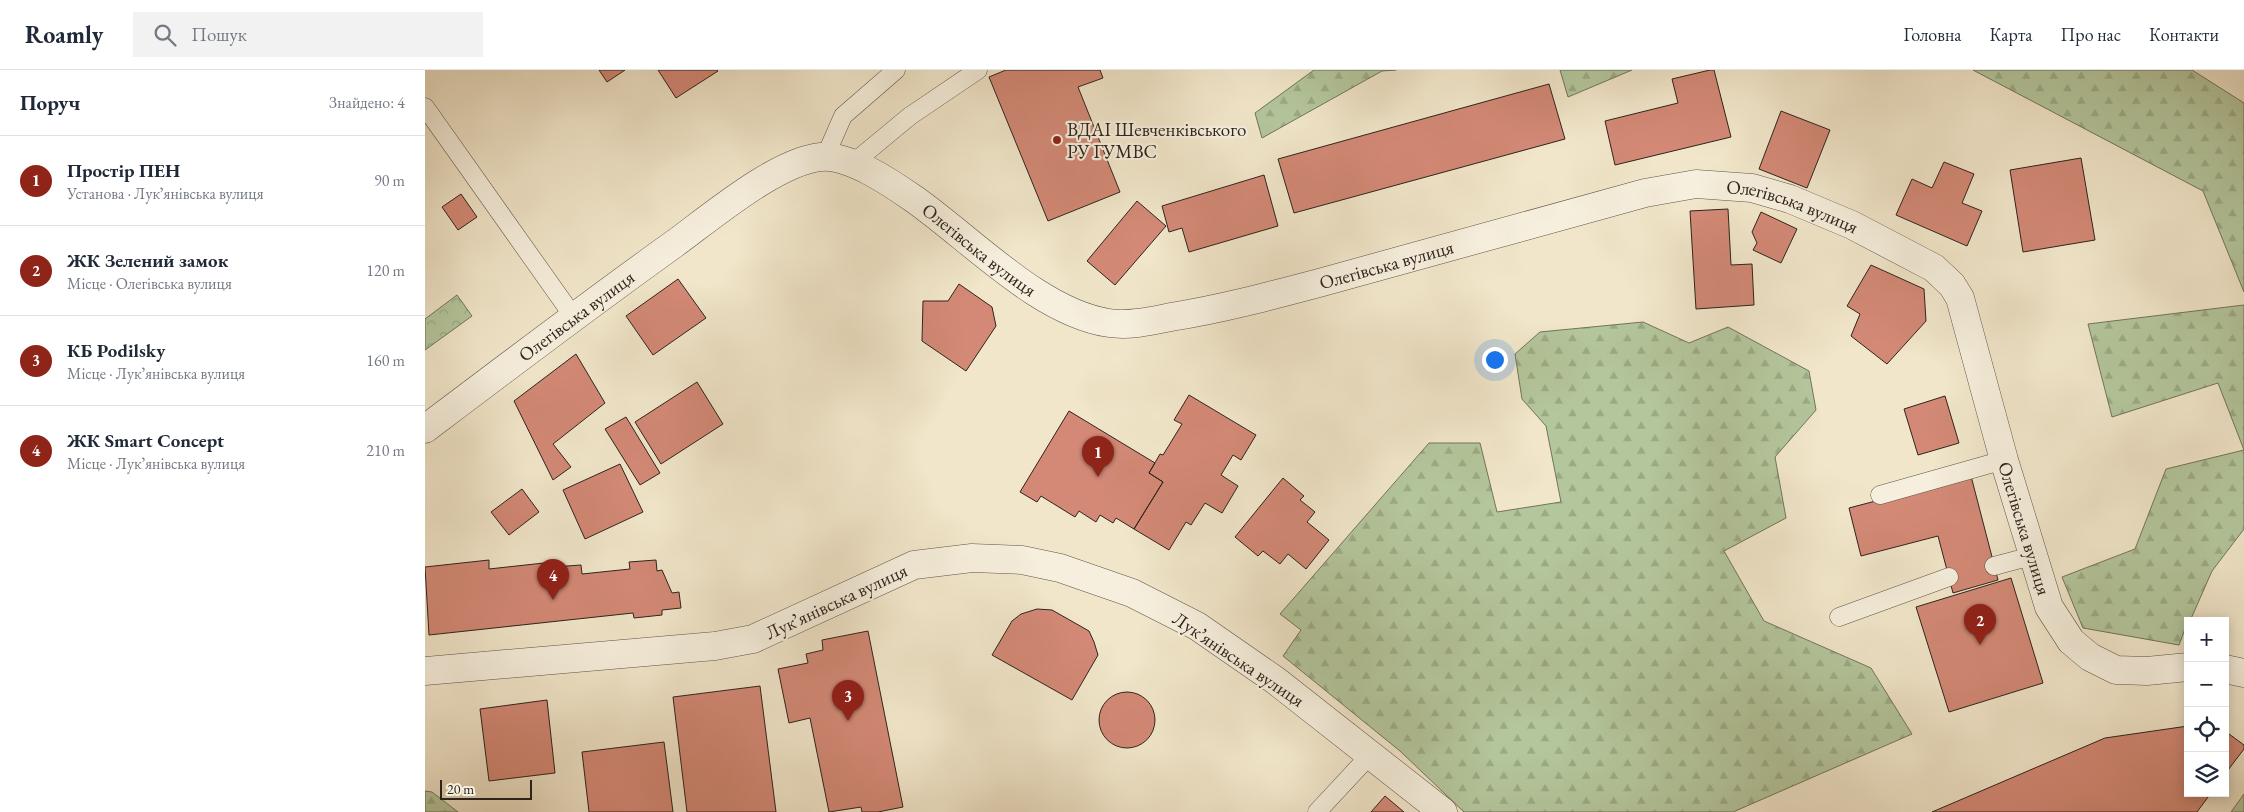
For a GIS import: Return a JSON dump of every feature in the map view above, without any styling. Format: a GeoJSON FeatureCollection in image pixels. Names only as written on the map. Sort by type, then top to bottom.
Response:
{"type":"FeatureCollection","features":[{"type":"Feature","properties":{"kind":"street","name":"Олегівська вулиця"},"geometry":{"type":"LineString","coordinates":[[425,429],[573,316],[775,172],[802,160],[825,157],[852,164],[887,180],[1039,295],[1074,315],[1112,324],[1140,323],[1274,295],[1645,193],[1696,184],[1752,188],[1790,199],[1852,225],[1934,268],[1952,285],[1960,298],[1971,331],[2004,460],[2049,608],[2071,641],[2091,657],[2116,670],[2147,671],[2184,667]]}},
{"type":"Feature","properties":{"kind":"street","name":"Лукʼянівська вулиця"},"geometry":{"type":"LineString","coordinates":[[437,670],[715,646],[753,639],[914,565],[971,558],[1022,560],[1060,568],[1132,593],[1197,626],[1275,680],[1443,812]]}},
{"type":"Feature","properties":{"kind":"street"},"geometry":{"type":"LineString","coordinates":[[2229,670],[2244,673]]}},
{"type":"Feature","properties":{"kind":"lane"},"geometry":{"type":"LineString","coordinates":[[825,157],[843,116],[896,70]]}},
{"type":"Feature","properties":{"kind":"lane"},"geometry":{"type":"LineString","coordinates":[[852,164],[911,116],[978,70]]}},
{"type":"Feature","properties":{"kind":"lane"},"geometry":{"type":"LineString","coordinates":[[427,117],[573,316]]}},
{"type":"Feature","properties":{"kind":"lane"},"geometry":{"type":"LineString","coordinates":[[1880,495],[2004,460]]}},
{"type":"Feature","properties":{"kind":"lane"},"geometry":{"type":"LineString","coordinates":[[1994,566],[2032,556]]}},
{"type":"Feature","properties":{"kind":"lane"},"geometry":{"type":"LineString","coordinates":[[1839,617],[1949,578]]}},
{"type":"Feature","properties":{"kind":"lane"},"geometry":{"type":"LineString","coordinates":[[1317,812],[1371,754]]}},
{"type":"Feature","properties":{"kind":"green space"},"geometry":{"type":"Polygon","coordinates":[[[1314,70],[1396,70],[1382,71],[1262,138],[1255,113],[1314,70]]]}},
{"type":"Feature","properties":{"kind":"green space"},"geometry":{"type":"Polygon","coordinates":[[[1560,70],[1632,70],[1568,97],[1560,70]]]}},
{"type":"Feature","properties":{"kind":"green space"},"geometry":{"type":"Polygon","coordinates":[[[1973,70],[2192,70],[2244,103],[2244,292],[2203,191],[1973,70]]]}},
{"type":"Feature","properties":{"kind":"green space"},"geometry":{"type":"Polygon","coordinates":[[[457,295],[472,316],[425,350],[425,319],[457,295]]]}},
{"type":"Feature","properties":{"kind":"green space"},"geometry":{"type":"Polygon","coordinates":[[[2244,305],[2244,450],[2218,383],[2112,417],[2088,324],[2244,305]]]}},
{"type":"Feature","properties":{"kind":"green space"},"geometry":{"type":"Polygon","coordinates":[[[1643,322],[1689,343],[1728,327],[1809,371],[1816,410],[1775,457],[1786,518],[1724,551],[1764,621],[1871,668],[1912,734],[1733,812],[1464,812],[1400,751],[1283,656],[1301,630],[1280,614],[1429,443],[1480,443],[1497,512],[1561,502],[1546,426],[1522,399],[1515,354],[1540,332],[1643,322]]]}},
{"type":"Feature","properties":{"kind":"green space"},"geometry":{"type":"Polygon","coordinates":[[[2244,450],[2244,529],[2212,571],[2192,617],[2184,617],[2184,632],[2179,645],[2083,628],[2062,577],[2135,549],[2166,469],[2244,450]]]}},
{"type":"Feature","properties":{"kind":"green space"},"geometry":{"type":"Polygon","coordinates":[[[425,791],[432,792],[458,812],[425,812],[425,791]]]}},
{"type":"Feature","properties":{"kind":"green space"},"geometry":{"type":"Polygon","coordinates":[[[2244,794],[2244,812],[2231,812],[2244,794]]]}},
{"type":"Feature","properties":{"kind":"building"},"geometry":{"type":"Polygon","coordinates":[[[599,70],[625,70],[607,82],[599,70]]]}},
{"type":"Feature","properties":{"kind":"building"},"geometry":{"type":"Polygon","coordinates":[[[658,70],[717,70],[718,71],[676,98],[658,70]]]}},
{"type":"Feature","properties":{"kind":"building","name":"ВДАІ Шевченківського РУ ГУМВС"},"geometry":{"type":"Polygon","coordinates":[[[1006,70],[1100,70],[1103,78],[1078,87],[1120,192],[1048,221],[989,77],[1006,70]]]}},
{"type":"Feature","properties":{"kind":"building"},"geometry":{"type":"Polygon","coordinates":[[[1714,70],[1731,137],[1615,165],[1605,121],[1678,103],[1672,79],[1714,70]]]}},
{"type":"Feature","properties":{"kind":"building"},"geometry":{"type":"Polygon","coordinates":[[[1549,84],[1565,139],[1294,213],[1278,159],[1549,84]]]}},
{"type":"Feature","properties":{"kind":"building"},"geometry":{"type":"Polygon","coordinates":[[[1781,111],[1830,130],[1807,188],[1759,169],[1781,111]]]}},
{"type":"Feature","properties":{"kind":"building"},"geometry":{"type":"Polygon","coordinates":[[[2081,158],[2095,240],[2023,252],[2010,170],[2081,158]]]}},
{"type":"Feature","properties":{"kind":"building"},"geometry":{"type":"Polygon","coordinates":[[[1944,162],[1974,174],[1962,203],[1982,211],[1967,246],[1896,215],[1912,179],[1932,188],[1944,162]]]}},
{"type":"Feature","properties":{"kind":"building"},"geometry":{"type":"Polygon","coordinates":[[[1264,175],[1278,226],[1189,252],[1182,228],[1169,232],[1162,206],[1264,175]]]}},
{"type":"Feature","properties":{"kind":"building"},"geometry":{"type":"Polygon","coordinates":[[[461,194],[477,217],[458,230],[442,207],[461,194]]]}},
{"type":"Feature","properties":{"kind":"building"},"geometry":{"type":"Polygon","coordinates":[[[1137,201],[1166,226],[1115,285],[1087,261],[1137,201]]]}},
{"type":"Feature","properties":{"kind":"building"},"geometry":{"type":"Polygon","coordinates":[[[1728,209],[1731,265],[1752,264],[1754,305],[1696,309],[1690,211],[1728,209]]]}},
{"type":"Feature","properties":{"kind":"building"},"geometry":{"type":"Polygon","coordinates":[[[1761,212],[1797,229],[1781,263],[1753,250],[1757,243],[1752,232],[1761,212]]]}},
{"type":"Feature","properties":{"kind":"building"},"geometry":{"type":"Polygon","coordinates":[[[1871,265],[1924,289],[1926,321],[1887,364],[1851,336],[1860,314],[1847,306],[1871,265]]]}},
{"type":"Feature","properties":{"kind":"building"},"geometry":{"type":"Polygon","coordinates":[[[678,279],[706,318],[653,355],[626,316],[678,279]]]}},
{"type":"Feature","properties":{"kind":"building"},"geometry":{"type":"Polygon","coordinates":[[[959,284],[992,307],[996,326],[966,371],[922,341],[923,301],[948,301],[959,284]]]}},
{"type":"Feature","properties":{"kind":"building"},"geometry":{"type":"Polygon","coordinates":[[[576,354],[605,403],[553,444],[571,467],[553,480],[514,401],[576,354]]]}},
{"type":"Feature","properties":{"kind":"building"},"geometry":{"type":"Polygon","coordinates":[[[697,382],[723,424],[661,464],[635,422],[697,382]]]}},
{"type":"Feature","properties":{"kind":"building"},"geometry":{"type":"Polygon","coordinates":[[[1189,395],[1256,435],[1241,460],[1233,455],[1221,475],[1238,486],[1222,513],[1205,503],[1191,525],[1186,522],[1169,550],[1134,529],[1163,482],[1149,473],[1160,454],[1163,455],[1182,424],[1174,420],[1189,395]]]}},
{"type":"Feature","properties":{"kind":"building"},"geometry":{"type":"Polygon","coordinates":[[[1945,396],[1959,443],[1918,455],[1904,409],[1945,396]]]}},
{"type":"Feature","properties":{"kind":"building"},"geometry":{"type":"Polygon","coordinates":[[[1069,411],[1155,463],[1149,473],[1163,482],[1134,529],[1116,518],[1113,523],[1100,515],[1096,522],[1079,511],[1075,517],[1041,496],[1037,502],[1020,492],[1069,411]]]}},
{"type":"Feature","properties":{"kind":"building"},"geometry":{"type":"Polygon","coordinates":[[[626,417],[660,473],[640,485],[605,429],[626,417]]]}},
{"type":"Feature","properties":{"kind":"building"},"geometry":{"type":"Polygon","coordinates":[[[620,464],[643,512],[585,539],[563,490],[620,464]]]}},
{"type":"Feature","properties":{"kind":"building"},"geometry":{"type":"Polygon","coordinates":[[[1971,476],[1998,580],[1953,593],[1938,536],[1861,556],[1849,508],[1971,476]]]}},
{"type":"Feature","properties":{"kind":"building"},"geometry":{"type":"Polygon","coordinates":[[[1283,478],[1304,496],[1300,500],[1315,512],[1307,522],[1329,540],[1306,569],[1288,554],[1280,564],[1263,551],[1258,556],[1235,537],[1283,478]]]}},
{"type":"Feature","properties":{"kind":"building"},"geometry":{"type":"Polygon","coordinates":[[[522,489],[539,512],[509,535],[491,512],[522,489]]]}},
{"type":"Feature","properties":{"kind":"building"},"geometry":{"type":"Polygon","coordinates":[[[489,560],[489,569],[553,562],[553,567],[581,565],[582,574],[630,569],[629,562],[656,560],[657,571],[662,570],[672,593],[679,592],[681,608],[662,610],[662,615],[634,618],[633,613],[429,635],[425,567],[489,560]]]}},
{"type":"Feature","properties":{"kind":"building"},"geometry":{"type":"Polygon","coordinates":[[[2011,578],[2043,683],[1949,712],[1916,607],[2011,578]]]}},
{"type":"Feature","properties":{"kind":"building"},"geometry":{"type":"Polygon","coordinates":[[[1037,609],[1052,610],[1089,631],[1094,642],[1098,655],[1072,700],[992,655],[1012,621],[1021,614],[1037,609]]]}},
{"type":"Feature","properties":{"kind":"building"},"geometry":{"type":"Polygon","coordinates":[[[868,631],[903,807],[878,812],[862,812],[861,807],[829,812],[810,718],[789,723],[778,669],[808,663],[806,654],[823,650],[822,640],[868,631]]]}},
{"type":"Feature","properties":{"kind":"building"},"geometry":{"type":"Polygon","coordinates":[[[760,686],[776,812],[687,812],[673,697],[760,686]]]}},
{"type":"Feature","properties":{"kind":"building"},"geometry":{"type":"Polygon","coordinates":[[[1127,692],[1138,694],[1147,700],[1153,709],[1155,720],[1153,731],[1147,740],[1138,746],[1127,748],[1116,746],[1107,740],[1101,731],[1099,720],[1101,709],[1107,700],[1116,694],[1127,692]]]}},
{"type":"Feature","properties":{"kind":"building"},"geometry":{"type":"Polygon","coordinates":[[[547,700],[555,773],[489,781],[480,709],[547,700]]]}},
{"type":"Feature","properties":{"kind":"building"},"geometry":{"type":"Polygon","coordinates":[[[2184,727],[2184,797],[2208,797],[2197,812],[1932,812],[2105,738],[2184,727]]]}},
{"type":"Feature","properties":{"kind":"building"},"geometry":{"type":"Polygon","coordinates":[[[2229,734],[2244,745],[2244,749],[2229,769],[2229,734]]]}},
{"type":"Feature","properties":{"kind":"building"},"geometry":{"type":"Polygon","coordinates":[[[664,742],[673,812],[589,812],[582,752],[664,742]]]}},
{"type":"Feature","properties":{"kind":"building"},"geometry":{"type":"Polygon","coordinates":[[[1385,796],[1404,812],[1371,812],[1385,796]]]}},
{"type":"Feature","properties":{"kind":"place","name":"ВДАІ Шевченківського РУ ГУМВС"},"geometry":{"type":"Point","coordinates":[1057,140]}},
{"type":"Feature","properties":{"kind":"place","name":"Простір ПЕН"},"geometry":{"type":"Point","coordinates":[1098,477]}},
{"type":"Feature","properties":{"kind":"place","name":"ЖК Smart Concept"},"geometry":{"type":"Point","coordinates":[553,600]}},
{"type":"Feature","properties":{"kind":"place","name":"ЖК Зелений замок"},"geometry":{"type":"Point","coordinates":[1980,645]}},
{"type":"Feature","properties":{"kind":"place","name":"КБ Podilsky"},"geometry":{"type":"Point","coordinates":[848,721]}}]}
